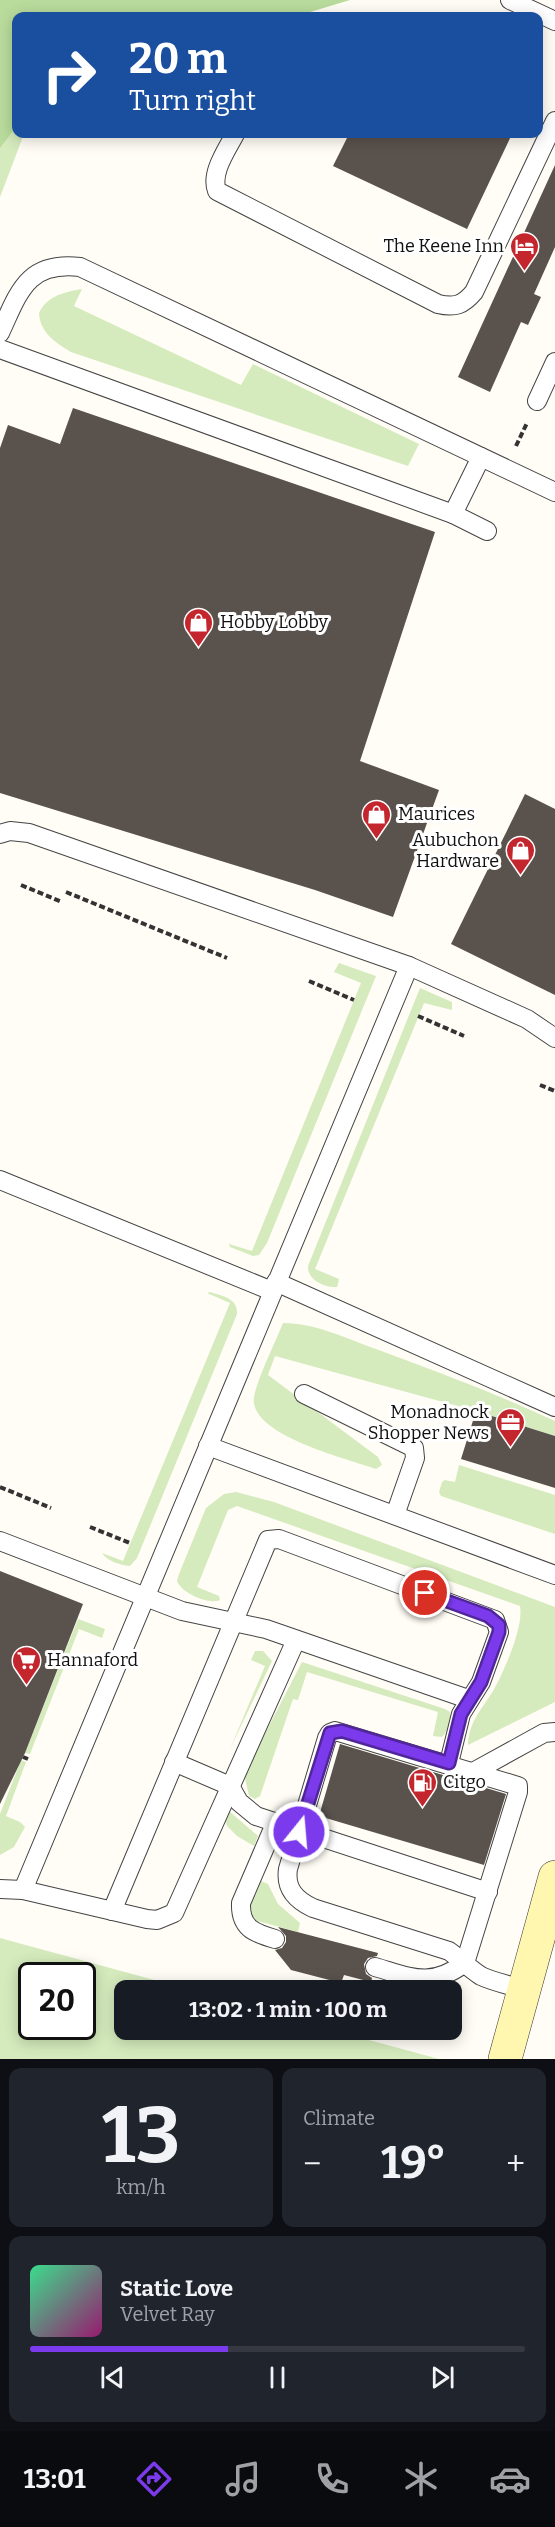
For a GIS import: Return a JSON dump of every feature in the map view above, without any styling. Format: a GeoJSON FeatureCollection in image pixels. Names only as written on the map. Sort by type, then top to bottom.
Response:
{"type":"FeatureCollection","features":[{"type":"Feature","properties":{"kind":"street"},"geometry":{"type":"LineString","coordinates":[[506,2059],[555,1877]]}},
{"type":"Feature","properties":{"kind":"lane"},"geometry":{"type":"LineString","coordinates":[[510,0],[536,12]]}},
{"type":"Feature","properties":{"kind":"lane"},"geometry":{"type":"LineString","coordinates":[[233,138],[216,173],[214,184],[217,191],[438,304],[459,306],[474,292],[555,120]]}},
{"type":"Feature","properties":{"kind":"lane"},"geometry":{"type":"LineString","coordinates":[[0,333],[20,290],[29,277],[52,266],[80,267],[555,492]]}},
{"type":"Feature","properties":{"kind":"lane"},"geometry":{"type":"LineString","coordinates":[[0,349],[453,514],[487,531]]}},
{"type":"Feature","properties":{"kind":"lane"},"geometry":{"type":"LineString","coordinates":[[537,400],[555,362]]}},
{"type":"Feature","properties":{"kind":"lane"},"geometry":{"type":"LineString","coordinates":[[453,514],[481,457]]}},
{"type":"Feature","properties":{"kind":"lane"},"geometry":{"type":"LineString","coordinates":[[0,834],[10,831],[29,833],[409,966],[527,1019],[555,1038]]}},
{"type":"Feature","properties":{"kind":"lane"},"geometry":{"type":"LineString","coordinates":[[23,1890],[409,966]]}},
{"type":"Feature","properties":{"kind":"lane"},"geometry":{"type":"LineString","coordinates":[[0,1180],[274,1286],[555,1407]]}},
{"type":"Feature","properties":{"kind":"lane"},"geometry":{"type":"LineString","coordinates":[[303,1394],[414,1448],[415,1458],[396,1515]]}},
{"type":"Feature","properties":{"kind":"lane"},"geometry":{"type":"LineString","coordinates":[[208,1446],[555,1575]]}},
{"type":"Feature","properties":{"kind":"lane"},"geometry":{"type":"LineString","coordinates":[[112,1911],[268,1540],[279,1539],[495,1620],[499,1632],[481,1682],[468,1699],[461,1714],[449,1763]]}},
{"type":"Feature","properties":{"kind":"lane"},"geometry":{"type":"LineString","coordinates":[[0,1541],[194,1615],[266,1629],[468,1699]]}},
{"type":"Feature","properties":{"kind":"lane"},"geometry":{"type":"LineString","coordinates":[[0,1889],[23,1890],[157,1920],[174,1912],[296,1640]]}},
{"type":"Feature","properties":{"kind":"lane"},"geometry":{"type":"LineString","coordinates":[[375,1967],[422,1980],[450,1974],[465,1964],[518,1786],[513,1782],[342,1731],[330,1733],[287,1878],[290,1891],[300,1902],[449,1951],[465,1964],[483,1976],[524,1990]]}},
{"type":"Feature","properties":{"kind":"lane"},"geometry":{"type":"LineString","coordinates":[[475,1771],[544,1733],[555,1732]]}},
{"type":"Feature","properties":{"kind":"lane"},"geometry":{"type":"LineString","coordinates":[[174,1762],[230,1786],[247,1810],[275,1824],[488,1892]]}},
{"type":"Feature","properties":{"kind":"lane"},"geometry":{"type":"LineString","coordinates":[[275,1824],[241,1903],[240,1916],[244,1925],[254,1933],[275,1939]]}},
{"type":"Feature","properties":{"kind":"path"},"geometry":{"type":"LineString","coordinates":[[506,468],[537,400]]}},
{"type":"Feature","properties":{"kind":"path"},"geometry":{"type":"LineString","coordinates":[[21,885],[62,902]]}},
{"type":"Feature","properties":{"kind":"path"},"geometry":{"type":"LineString","coordinates":[[66,892],[227,958]]}},
{"type":"Feature","properties":{"kind":"path"},"geometry":{"type":"LineString","coordinates":[[309,981],[354,1000]]}},
{"type":"Feature","properties":{"kind":"path"},"geometry":{"type":"LineString","coordinates":[[418,1017],[464,1035]]}},
{"type":"Feature","properties":{"kind":"path"},"geometry":{"type":"LineString","coordinates":[[540,1085],[555,1091]]}},
{"type":"Feature","properties":{"kind":"path"},"geometry":{"type":"LineString","coordinates":[[0,1486],[51,1508]]}},
{"type":"Feature","properties":{"kind":"path"},"geometry":{"type":"LineString","coordinates":[[90,1527],[130,1543]]}},
{"type":"Feature","properties":{"kind":"green space"},"geometry":{"type":"Polygon","coordinates":[[[0,0],[12,12],[12,138],[22,138],[0,197],[0,0]]]}},
{"type":"Feature","properties":{"kind":"green space"},"geometry":{"type":"Polygon","coordinates":[[[0,0],[350,0],[310,12],[12,12],[12,132],[0,148],[0,0]]]}},
{"type":"Feature","properties":{"kind":"green space"},"geometry":{"type":"Polygon","coordinates":[[[82,289],[74,306],[241,385],[253,364],[419,444],[408,466],[71,352],[46,332],[39,313],[51,299],[63,293],[82,289]]]}},
{"type":"Feature","properties":{"kind":"green space"},"geometry":{"type":"Polygon","coordinates":[[[339,963],[376,976],[267,1243],[259,1255],[253,1256],[230,1247],[229,1244],[252,1251],[361,983],[334,972],[339,963]]]}},
{"type":"Feature","properties":{"kind":"green space"},"geometry":{"type":"Polygon","coordinates":[[[420,988],[452,1002],[452,1010],[424,1003],[315,1269],[339,1279],[337,1287],[327,1286],[310,1275],[308,1266],[420,988]]]}},
{"type":"Feature","properties":{"kind":"green space"},"geometry":{"type":"Polygon","coordinates":[[[210,1292],[232,1301],[237,1314],[137,1558],[130,1566],[118,1564],[102,1553],[123,1561],[230,1303],[207,1293],[210,1292]]]}},
{"type":"Feature","properties":{"kind":"green space"},"geometry":{"type":"Polygon","coordinates":[[[283,1323],[330,1332],[489,1392],[555,1421],[555,1436],[476,1411],[275,1356],[268,1375],[378,1457],[382,1465],[376,1469],[302,1444],[267,1423],[256,1411],[254,1397],[256,1389],[283,1323]]]}},
{"type":"Feature","properties":{"kind":"green space"},"geometry":{"type":"Polygon","coordinates":[[[459,1465],[555,1495],[555,1534],[441,1496],[439,1492],[442,1482],[445,1480],[455,1482],[459,1465]]]}},
{"type":"Feature","properties":{"kind":"green space"},"geometry":{"type":"Polygon","coordinates":[[[236,1492],[274,1502],[555,1607],[555,1702],[468,1745],[473,1722],[493,1691],[512,1649],[519,1625],[520,1606],[237,1506],[228,1510],[197,1587],[219,1596],[220,1600],[209,1601],[189,1594],[177,1581],[206,1508],[224,1494],[236,1492]]]}},
{"type":"Feature","properties":{"kind":"green space"},"geometry":{"type":"Polygon","coordinates":[[[78,1619],[105,1629],[102,1638],[79,1629],[30,1754],[25,1753],[78,1619]]]}},
{"type":"Feature","properties":{"kind":"green space"},"geometry":{"type":"Polygon","coordinates":[[[255,1651],[263,1651],[272,1661],[230,1749],[265,1666],[251,1660],[255,1651]]]}},
{"type":"Feature","properties":{"kind":"green space"},"geometry":{"type":"Polygon","coordinates":[[[302,1662],[445,1709],[450,1712],[447,1729],[442,1737],[433,1736],[438,1712],[307,1672],[298,1700],[293,1699],[260,1796],[255,1799],[249,1796],[244,1774],[302,1662]]]}},
{"type":"Feature","properties":{"kind":"green space"},"geometry":{"type":"Polygon","coordinates":[[[21,1760],[26,1762],[6,1816],[20,1822],[25,1827],[14,1847],[0,1855],[0,1814],[21,1760]]]}},
{"type":"Feature","properties":{"kind":"green space"},"geometry":{"type":"Polygon","coordinates":[[[229,1811],[258,1836],[254,1846],[237,1836],[227,1826],[224,1818],[229,1811]]]}},
{"type":"Feature","properties":{"kind":"green space"},"geometry":{"type":"Polygon","coordinates":[[[261,1881],[268,1884],[278,1904],[300,1923],[298,1932],[254,1920],[250,1906],[261,1881]]]}},
{"type":"Feature","properties":{"kind":"green space"},"geometry":{"type":"Polygon","coordinates":[[[0,1938],[88,1962],[18,1962],[18,2040],[96,2040],[96,1964],[154,1980],[114,1980],[114,2040],[369,2040],[439,2059],[0,2059],[0,1938]]]}},
{"type":"Feature","properties":{"kind":"building"},"geometry":{"type":"Polygon","coordinates":[[[347,138],[510,138],[467,229],[333,166],[347,138]]]}},
{"type":"Feature","properties":{"kind":"building","name":"The Keene Inn"},"geometry":{"type":"Polygon","coordinates":[[[555,165],[555,247],[534,294],[541,297],[528,325],[521,322],[490,392],[458,377],[555,165]]]}},
{"type":"Feature","properties":{"kind":"building","name":"Hobby Lobby"},"geometry":{"type":"Polygon","coordinates":[[[73,408],[435,532],[360,761],[439,790],[393,917],[315,890],[0,793],[0,448],[8,425],[60,444],[73,408]]]}},
{"type":"Feature","properties":{"kind":"building","name":"Aubuchon Hardware"},"geometry":{"type":"Polygon","coordinates":[[[525,794],[555,809],[555,995],[451,944],[525,794]]]}},
{"type":"Feature","properties":{"kind":"building","name":"Monadnock Shopper News"},"geometry":{"type":"Polygon","coordinates":[[[476,1411],[555,1436],[555,1488],[461,1459],[476,1411]]]}},
{"type":"Feature","properties":{"kind":"building","name":"Hannaford"},"geometry":{"type":"Polygon","coordinates":[[[0,1571],[83,1604],[25,1753],[0,1804],[0,1571]]]}},
{"type":"Feature","properties":{"kind":"building","name":"Citgo"},"geometry":{"type":"Polygon","coordinates":[[[340,1744],[506,1794],[484,1865],[319,1816],[340,1744]]]}},
{"type":"Feature","properties":{"kind":"building"},"geometry":{"type":"Polygon","coordinates":[[[278,1927],[378,1953],[377,1956],[368,1958],[364,1964],[366,1974],[372,1980],[344,1975],[342,1980],[329,1980],[291,1970],[275,1950],[282,1948],[286,1942],[286,1936],[278,1927]]]}},
{"type":"Feature","properties":{"kind":"place","name":"The Keene Inn"},"geometry":{"type":"Point","coordinates":[525,272]}},
{"type":"Feature","properties":{"kind":"place","name":"Hobby Lobby"},"geometry":{"type":"Point","coordinates":[199,648]}},
{"type":"Feature","properties":{"kind":"place","name":"Maurices"},"geometry":{"type":"Point","coordinates":[377,840]}},
{"type":"Feature","properties":{"kind":"place","name":"Aubuchon Hardware"},"geometry":{"type":"Point","coordinates":[520,876]}},
{"type":"Feature","properties":{"kind":"place","name":"Monadnock Shopper News"},"geometry":{"type":"Point","coordinates":[510,1448]}},
{"type":"Feature","properties":{"kind":"place","name":"Hannaford"},"geometry":{"type":"Point","coordinates":[26,1686]}},
{"type":"Feature","properties":{"kind":"place","name":"Citgo"},"geometry":{"type":"Point","coordinates":[422,1808]}},
{"type":"Feature","properties":{"kind":"route"},"geometry":{"type":"LineString","coordinates":[[299,1832],[330,1733],[342,1731],[449,1763],[461,1714],[465,1704],[481,1682],[499,1632],[499,1625],[488,1616],[425,1593]]}}]}
